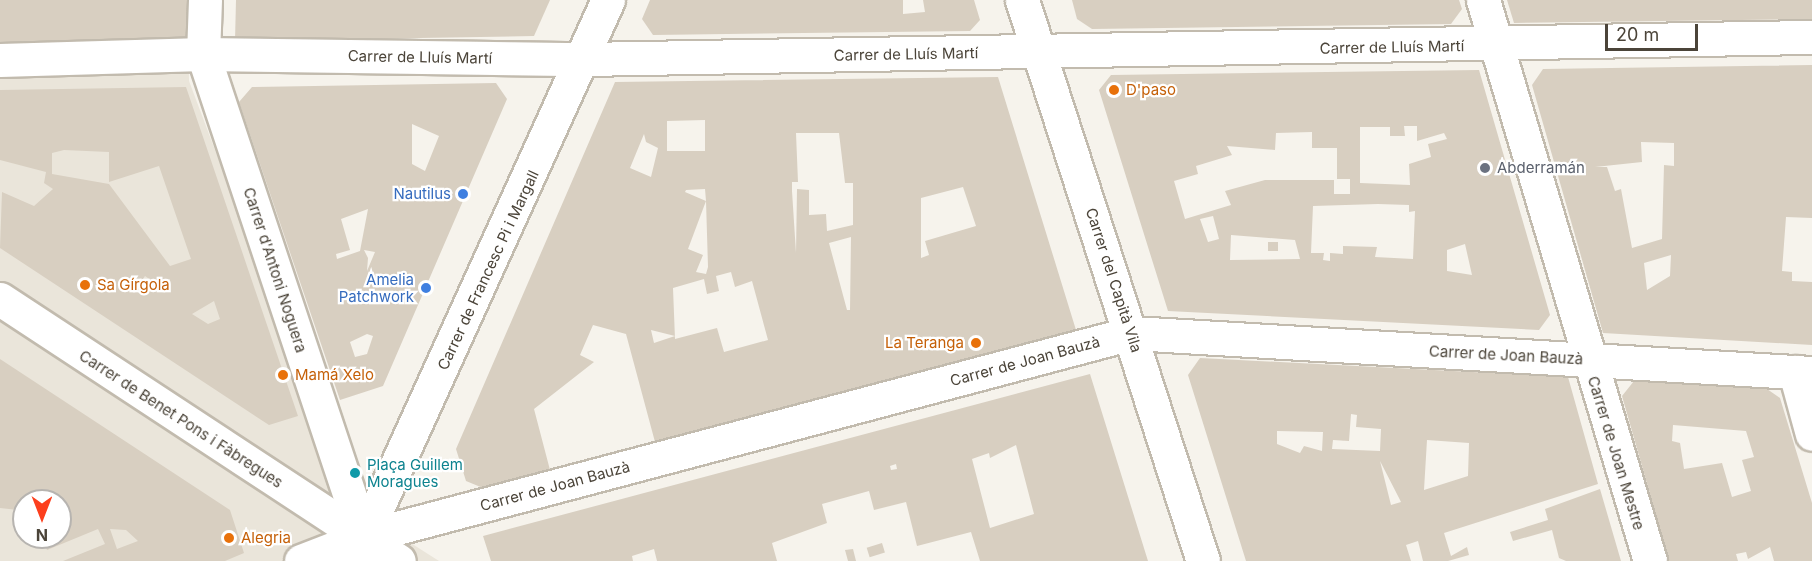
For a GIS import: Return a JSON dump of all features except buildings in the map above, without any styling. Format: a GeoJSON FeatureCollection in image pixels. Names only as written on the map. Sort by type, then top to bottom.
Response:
{"type":"FeatureCollection","features":[{"type":"Feature","properties":{"kind":"street","name":"Carrer d'Antoni Noguera"},"geometry":{"type":"LineString","coordinates":[[205,0],[203,54],[362,553]]}},
{"type":"Feature","properties":{"kind":"street","name":"Carrer de Francesc Pi i Margall"},"geometry":{"type":"LineString","coordinates":[[362,553],[584,59],[608,0]]}},
{"type":"Feature","properties":{"kind":"street","name":"Carrer del Capità Vila"},"geometry":{"type":"LineString","coordinates":[[1022,0],[1132,333],[1203,561]]}},
{"type":"Feature","properties":{"kind":"street","name":"Carrer de Joan Mestre"},"geometry":{"type":"LineString","coordinates":[[1483,0],[1587,360],[1650,561]]}},
{"type":"Feature","properties":{"kind":"street","name":"Carrer de Lluís Martí"},"geometry":{"type":"LineString","coordinates":[[0,60],[203,54],[584,59],[1496,46],[1812,37]]}},
{"type":"Feature","properties":{"kind":"street","name":"Carrer de Benet Pons i Fàbregues"},"geometry":{"type":"LineString","coordinates":[[0,299],[362,553],[399,561]]}},
{"type":"Feature","properties":{"kind":"street","name":"Carrer de Joan Bauzà"},"geometry":{"type":"LineString","coordinates":[[301,561],[362,553],[1132,333],[1804,373]]}},
{"type":"Feature","properties":{"kind":"street"},"geometry":{"type":"LineString","coordinates":[[1804,373],[1812,434]]}},
{"type":"Feature","properties":{"kind":"shaded area"},"geometry":{"type":"Polygon","coordinates":[[[0,0],[188,0],[189,81],[348,503],[439,561],[0,561],[0,0]]]}},
{"type":"Feature","properties":{"kind":"place","name":"D'paso"},"geometry":{"type":"Point","coordinates":[1114,90]}},
{"type":"Feature","properties":{"kind":"place","name":"Abderramán"},"geometry":{"type":"Point","coordinates":[1485,168]}},
{"type":"Feature","properties":{"kind":"place","name":"Nautilus"},"geometry":{"type":"Point","coordinates":[463,194]}},
{"type":"Feature","properties":{"kind":"place","name":"Sa Gírgola"},"geometry":{"type":"Point","coordinates":[85,285]}},
{"type":"Feature","properties":{"kind":"place","name":"Amelia Patchwork"},"geometry":{"type":"Point","coordinates":[426,288]}},
{"type":"Feature","properties":{"kind":"place","name":"La Teranga"},"geometry":{"type":"Point","coordinates":[976,343]}},
{"type":"Feature","properties":{"kind":"place","name":"Mamá Xelo"},"geometry":{"type":"Point","coordinates":[283,375]}},
{"type":"Feature","properties":{"kind":"place","name":"Plaça Guillem Moragues"},"geometry":{"type":"Point","coordinates":[355,473]}},
{"type":"Feature","properties":{"kind":"place","name":"Alegria"},"geometry":{"type":"Point","coordinates":[229,538]}}]}
